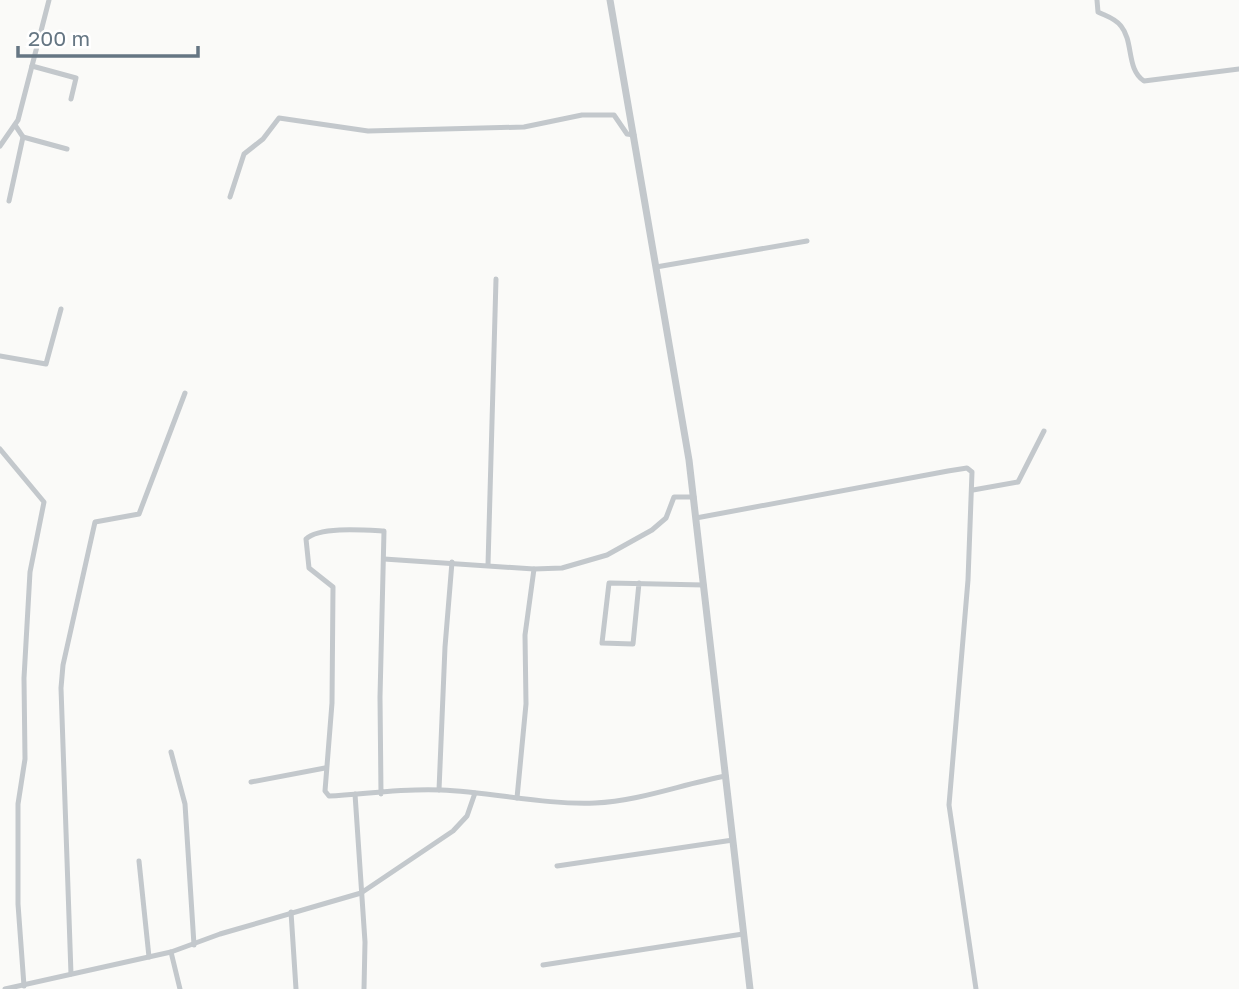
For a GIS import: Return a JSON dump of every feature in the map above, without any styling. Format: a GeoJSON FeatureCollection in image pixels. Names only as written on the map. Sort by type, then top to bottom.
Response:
{"type":"FeatureCollection","features":[{"type":"Feature","properties":{"kind":"street"},"geometry":{"type":"LineString","coordinates":[[0,146],[15,125],[49,0]]}},
{"type":"Feature","properties":{"kind":"street"},"geometry":{"type":"LineString","coordinates":[[610,0],[694,497],[711,668],[750,989]]}},
{"type":"Feature","properties":{"kind":"street"},"geometry":{"type":"LineString","coordinates":[[1097,0],[1098,12],[1113,19],[1126,33],[1134,69],[1144,80],[1239,69]]}},
{"type":"Feature","properties":{"kind":"street"},"geometry":{"type":"LineString","coordinates":[[32,66],[76,78],[71,99]]}},
{"type":"Feature","properties":{"kind":"street"},"geometry":{"type":"LineString","coordinates":[[230,197],[244,155],[263,139],[279,118],[368,131],[524,127],[599,113],[614,115],[627,134],[634,135]]}},
{"type":"Feature","properties":{"kind":"street"},"geometry":{"type":"LineString","coordinates":[[15,125],[23,137],[67,149]]}},
{"type":"Feature","properties":{"kind":"street"},"geometry":{"type":"LineString","coordinates":[[9,201],[23,137]]}},
{"type":"Feature","properties":{"kind":"street"},"geometry":{"type":"LineString","coordinates":[[656,267],[807,242]]}},
{"type":"Feature","properties":{"kind":"street"},"geometry":{"type":"LineString","coordinates":[[488,565],[496,279]]}},
{"type":"Feature","properties":{"kind":"street"},"geometry":{"type":"LineString","coordinates":[[0,356],[46,363],[61,309]]}},
{"type":"Feature","properties":{"kind":"street"},"geometry":{"type":"LineString","coordinates":[[71,974],[61,710],[63,665],[95,522],[139,514],[185,393]]}},
{"type":"Feature","properties":{"kind":"street"},"geometry":{"type":"LineString","coordinates":[[973,490],[1018,482],[1044,431]]}},
{"type":"Feature","properties":{"kind":"street"},"geometry":{"type":"LineString","coordinates":[[0,449],[44,502],[30,572],[24,678],[24,759],[18,804],[18,904],[24,986]]}},
{"type":"Feature","properties":{"kind":"street"},"geometry":{"type":"LineString","coordinates":[[696,518],[967,468],[973,475],[949,805],[976,989]]}},
{"type":"Feature","properties":{"kind":"street"},"geometry":{"type":"LineString","coordinates":[[384,559],[534,569],[562,568],[607,555],[657,527],[666,518],[674,497],[694,497]]}},
{"type":"Feature","properties":{"kind":"street"},"geometry":{"type":"LineString","coordinates":[[381,794],[379,729],[384,531],[349,530],[312,534],[306,539],[309,568],[333,587],[332,703],[326,768],[326,793],[330,796],[381,794],[439,790],[564,803],[631,799],[726,776]]}},
{"type":"Feature","properties":{"kind":"street"},"geometry":{"type":"LineString","coordinates":[[439,790],[445,647],[452,562]]}},
{"type":"Feature","properties":{"kind":"street"},"geometry":{"type":"LineString","coordinates":[[517,798],[526,704],[525,635],[534,569]]}},
{"type":"Feature","properties":{"kind":"street"},"geometry":{"type":"LineString","coordinates":[[639,583],[633,644],[602,643],[607,585],[639,583],[704,585]]}},
{"type":"Feature","properties":{"kind":"street"},"geometry":{"type":"LineString","coordinates":[[171,751],[185,804],[194,945]]}},
{"type":"Feature","properties":{"kind":"street"},"geometry":{"type":"LineString","coordinates":[[251,782],[326,768]]}},
{"type":"Feature","properties":{"kind":"street"},"geometry":{"type":"LineString","coordinates":[[5,989],[170,952],[291,912],[361,893],[453,831],[472,809],[475,793]]}},
{"type":"Feature","properties":{"kind":"street"},"geometry":{"type":"LineString","coordinates":[[355,794],[364,989]]}},
{"type":"Feature","properties":{"kind":"street"},"geometry":{"type":"LineString","coordinates":[[557,866],[733,840]]}},
{"type":"Feature","properties":{"kind":"street"},"geometry":{"type":"LineString","coordinates":[[139,860],[149,957]]}},
{"type":"Feature","properties":{"kind":"street"},"geometry":{"type":"LineString","coordinates":[[291,912],[296,989]]}},
{"type":"Feature","properties":{"kind":"street"},"geometry":{"type":"LineString","coordinates":[[543,965],[743,934]]}},
{"type":"Feature","properties":{"kind":"street"},"geometry":{"type":"LineString","coordinates":[[170,952],[180,989]]}}]}
